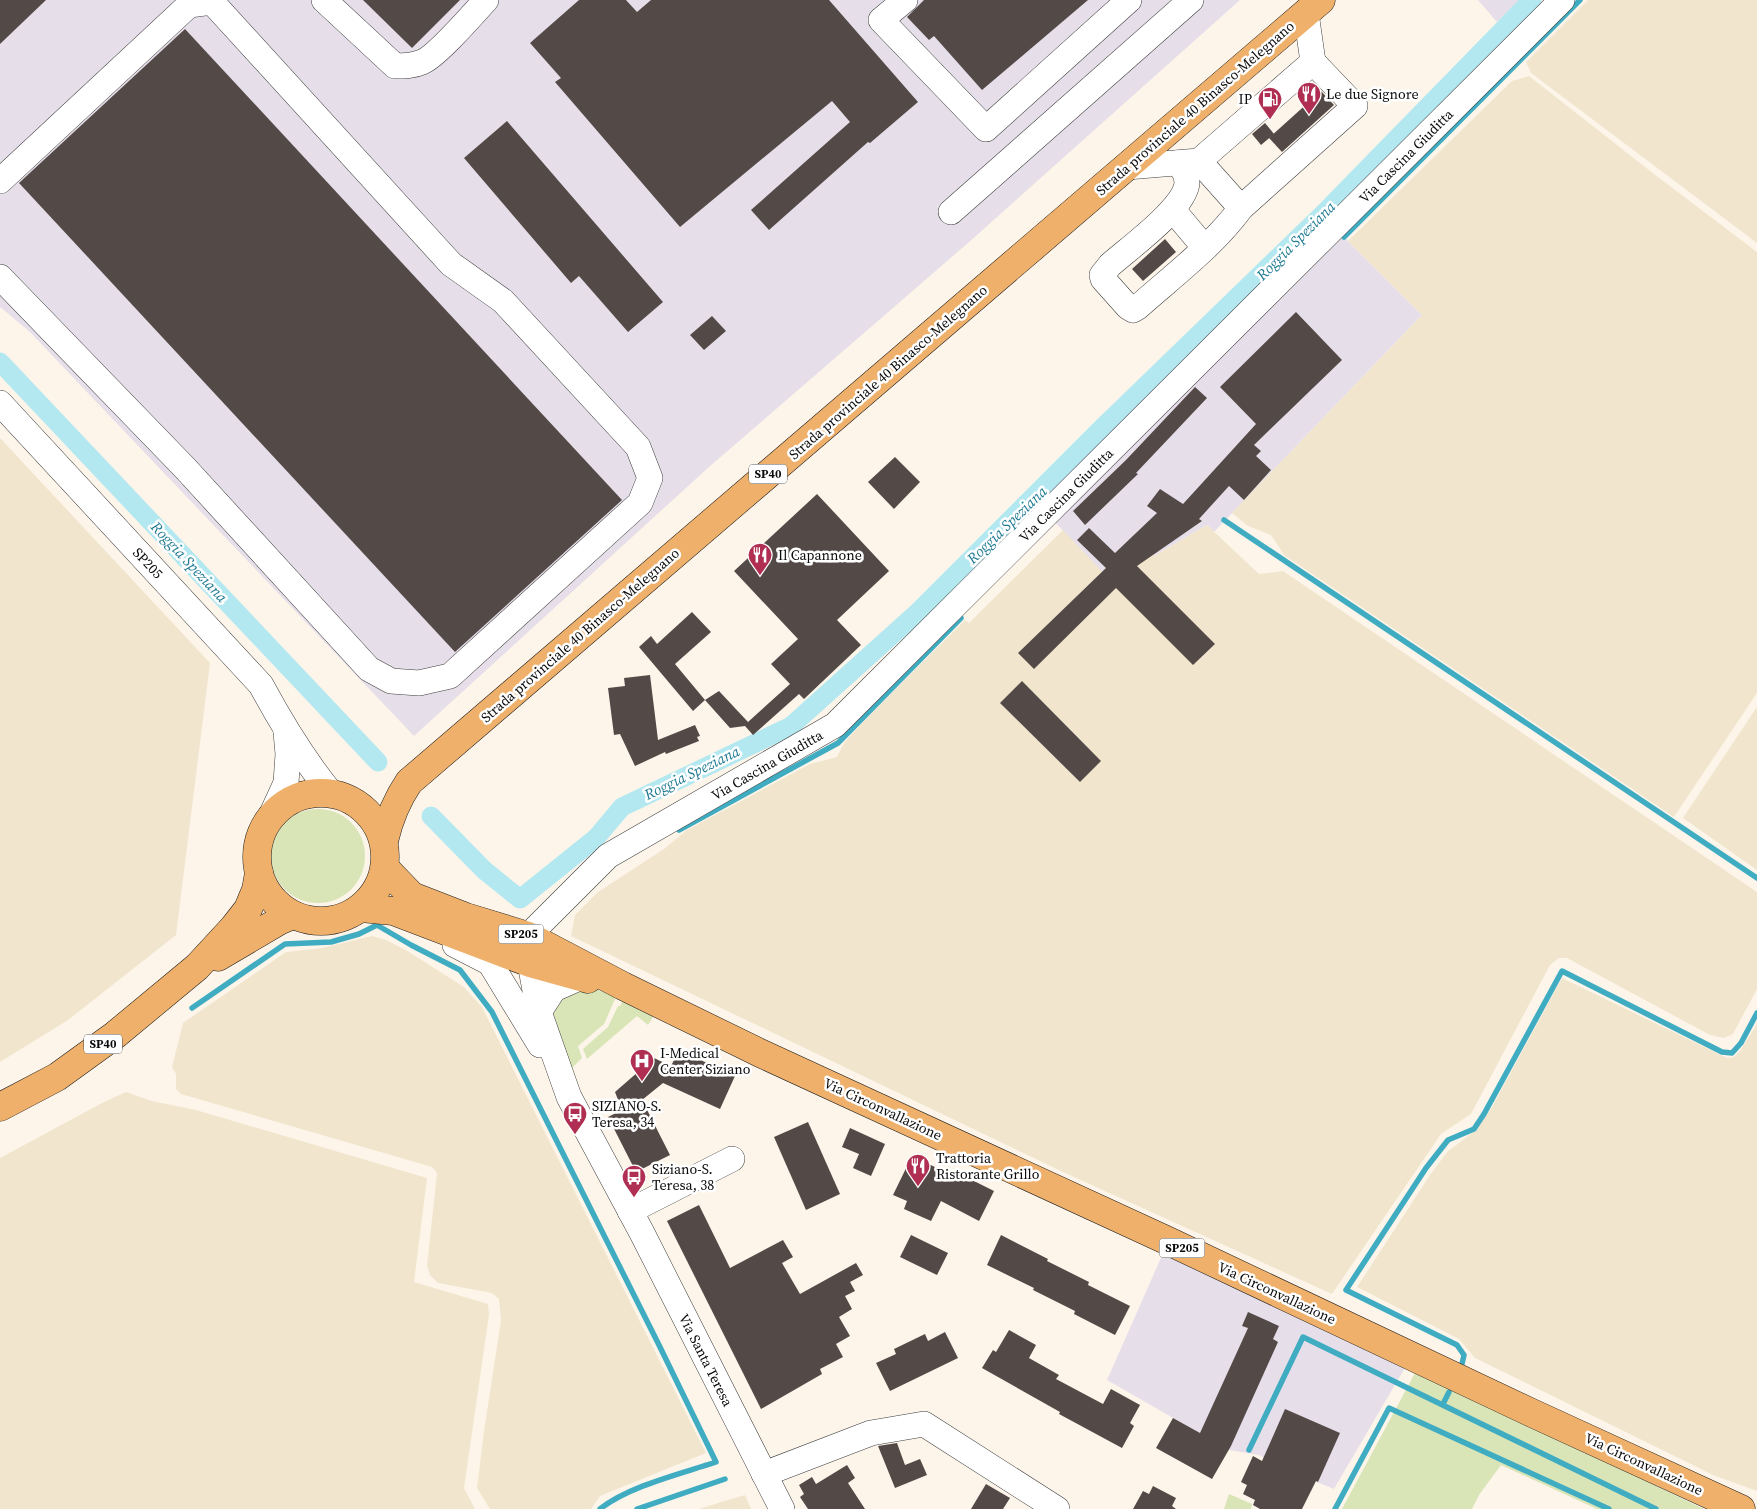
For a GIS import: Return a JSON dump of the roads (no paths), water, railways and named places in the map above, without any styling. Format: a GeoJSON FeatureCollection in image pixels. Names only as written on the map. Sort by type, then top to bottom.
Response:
{"type":"FeatureCollection","features":[{"type":"Feature","properties":{"kind":"main road","name":"Strada provinciale 40 Binasco-Melegnano"},"geometry":{"type":"LineString","coordinates":[[384,841],[396,800],[409,782],[1314,7]]}},
{"type":"Feature","properties":{"kind":"main road","name":"Strada provinciale 40 Binasco-Melegnano"},"geometry":{"type":"LineString","coordinates":[[341,797],[366,810],[377,825],[384,841],[386,855],[385,868],[380,883],[372,897],[361,908],[345,917],[328,922],[310,921],[293,916],[271,898],[264,887],[259,873],[257,854],[261,835],[270,818],[282,806],[297,797],[314,793],[365,800],[409,782]]}},
{"type":"Feature","properties":{"kind":"main road","name":"SP205"},"geometry":{"type":"LineString","coordinates":[[385,868],[411,907],[530,963],[579,978],[623,986]]}},
{"type":"Feature","properties":{"kind":"main road","name":"Strada provinciale 40 Binasco-Melegnano"},"geometry":{"type":"LineString","coordinates":[[0,1107],[57,1077],[115,1035],[197,968],[248,909],[256,890],[259,873]]}},
{"type":"Feature","properties":{"kind":"main road","name":"SP205"},"geometry":{"type":"LineString","coordinates":[[361,908],[393,911],[411,907],[466,917],[528,936],[623,986]]}},
{"type":"Feature","properties":{"kind":"main road","name":"Strada provinciale 40 Binasco-Melegnano"},"geometry":{"type":"LineString","coordinates":[[197,968],[279,921],[293,916]]}},
{"type":"Feature","properties":{"kind":"main road","name":"Via Circonvallazione"},"geometry":{"type":"LineString","coordinates":[[623,986],[760,1053],[1166,1240],[1532,1413],[1741,1509]]}},
{"type":"Feature","properties":{"kind":"street"},"geometry":{"type":"LineString","coordinates":[[324,0],[395,66],[408,66],[424,62],[486,0]]}},
{"type":"Feature","properties":{"kind":"street"},"geometry":{"type":"LineString","coordinates":[[905,0],[881,20],[986,129],[1129,0]]}},
{"type":"Feature","properties":{"kind":"street"},"geometry":{"type":"LineString","coordinates":[[951,212],[1192,0]]}},
{"type":"Feature","properties":{"kind":"street","name":"Via Cascina Giuditta"},"geometry":{"type":"LineString","coordinates":[[528,936],[608,856],[835,725],[1562,0]]}},
{"type":"Feature","properties":{"kind":"street"},"geometry":{"type":"LineString","coordinates":[[0,181],[189,5],[212,2],[451,264],[503,301],[638,447],[650,478],[640,503],[450,676],[419,682],[391,681],[369,669],[185,468],[0,276]]}},
{"type":"Feature","properties":{"kind":"street"},"geometry":{"type":"LineString","coordinates":[[1188,162],[1187,184],[1182,198],[1174,210],[1105,269],[1102,275],[1103,279],[1128,307],[1133,310],[1205,248],[1241,208],[1355,106],[1312,62],[1314,7]]}},
{"type":"Feature","properties":{"kind":"street"},"geometry":{"type":"LineString","coordinates":[[1127,167],[1188,162],[1312,62]]}},
{"type":"Feature","properties":{"kind":"street"},"geometry":{"type":"LineString","coordinates":[[1188,162],[1241,208]]}},
{"type":"Feature","properties":{"kind":"street"},"geometry":{"type":"LineString","coordinates":[[1174,210],[1205,248]]}},
{"type":"Feature","properties":{"kind":"street","name":"SP205"},"geometry":{"type":"LineString","coordinates":[[0,403],[261,685],[286,730],[308,764],[341,797]]}},
{"type":"Feature","properties":{"kind":"street"},"geometry":{"type":"LineString","coordinates":[[270,818],[286,782],[288,754],[286,730]]}},
{"type":"Feature","properties":{"kind":"street"},"geometry":{"type":"LineString","coordinates":[[411,907],[422,929],[490,963],[562,1081]]}},
{"type":"Feature","properties":{"kind":"street"},"geometry":{"type":"LineString","coordinates":[[530,963],[539,1012],[562,1081]]}},
{"type":"Feature","properties":{"kind":"street"},"geometry":{"type":"LineString","coordinates":[[539,1012],[554,989],[579,978]]}},
{"type":"Feature","properties":{"kind":"street","name":"Via Santa Teresa"},"geometry":{"type":"LineString","coordinates":[[562,1081],[630,1210],[782,1509]]}},
{"type":"Feature","properties":{"kind":"street"},"geometry":{"type":"LineString","coordinates":[[630,1210],[732,1159]]}},
{"type":"Feature","properties":{"kind":"street"},"geometry":{"type":"LineString","coordinates":[[764,1474],[871,1433],[924,1424],[1057,1509]]}},
{"type":"Feature","properties":{"kind":"waterway","name":"Roggia Speziana"},"geometry":{"type":"LineString","coordinates":[[431,816],[484,870],[520,899],[596,838],[622,807],[791,726],[919,611],[1102,428],[1327,210],[1532,0]]}},
{"type":"Feature","properties":{"kind":"waterway"},"geometry":{"type":"LineString","coordinates":[[1344,237],[1580,0]]}},
{"type":"Feature","properties":{"kind":"waterway","name":"Roggia Speziana"},"geometry":{"type":"LineString","coordinates":[[0,362],[378,762]]}},
{"type":"Feature","properties":{"kind":"waterway"},"geometry":{"type":"LineString","coordinates":[[1102,428],[1109,436]]}},
{"type":"Feature","properties":{"kind":"waterway"},"geometry":{"type":"LineString","coordinates":[[1224,520],[1757,878]]}},
{"type":"Feature","properties":{"kind":"waterway"},"geometry":{"type":"LineString","coordinates":[[679,830],[838,743],[961,618]]}},
{"type":"Feature","properties":{"kind":"waterway"},"geometry":{"type":"LineString","coordinates":[[192,1008],[285,944],[331,942],[359,934],[377,925],[460,970],[492,1012],[716,1462],[640,1487],[600,1509]]}},
{"type":"Feature","properties":{"kind":"waterway"},"geometry":{"type":"LineString","coordinates":[[1462,1364],[1464,1355],[1457,1345],[1346,1290],[1426,1168],[1448,1140],[1474,1129],[1562,971],[1722,1052],[1732,1053],[1741,1043],[1757,1013]]}},
{"type":"Feature","properties":{"kind":"waterway"},"geometry":{"type":"LineString","coordinates":[[1249,1450],[1303,1337],[1656,1509]]}},
{"type":"Feature","properties":{"kind":"waterway"},"geometry":{"type":"LineString","coordinates":[[1443,1404],[1449,1392]]}},
{"type":"Feature","properties":{"kind":"waterway"},"geometry":{"type":"LineString","coordinates":[[1335,1509],[1389,1408],[1609,1509]]}},
{"type":"Feature","properties":{"kind":"waterway"},"geometry":{"type":"LineString","coordinates":[[637,1509],[725,1479]]}},
{"type":"Feature","properties":{"kind":"place","name":"Le due Signore"},"geometry":{"type":"Point","coordinates":[1309,115]}},
{"type":"Feature","properties":{"kind":"place","name":"IP"},"geometry":{"type":"Point","coordinates":[1270,120]}},
{"type":"Feature","properties":{"kind":"place","name":"Il Capannone"},"geometry":{"type":"Point","coordinates":[760,576]}},
{"type":"Feature","properties":{"kind":"place","name":"I-Medical Center Siziano"},"geometry":{"type":"Point","coordinates":[642,1082]}},
{"type":"Feature","properties":{"kind":"place","name":"SIZIANO-S. Teresa, 34"},"geometry":{"type":"Point","coordinates":[575,1135]}},
{"type":"Feature","properties":{"kind":"place","name":"Trattoria Ristorante Grillo"},"geometry":{"type":"Point","coordinates":[918,1187]}},
{"type":"Feature","properties":{"kind":"place","name":"Siziano-S. Teresa, 38"},"geometry":{"type":"Point","coordinates":[634,1198]}}]}
